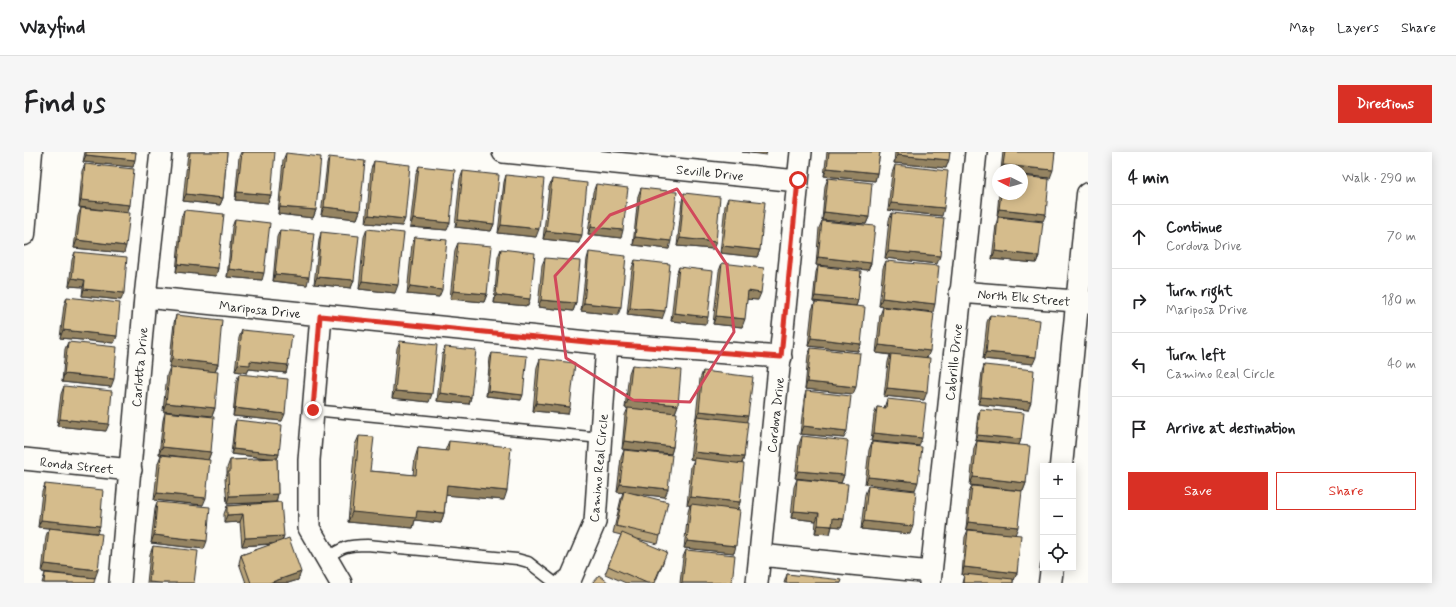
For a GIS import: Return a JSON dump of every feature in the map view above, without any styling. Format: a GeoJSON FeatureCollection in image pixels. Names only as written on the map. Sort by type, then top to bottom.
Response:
{"type":"FeatureCollection","features":[{"type":"Feature","properties":{"kind":"street"},"geometry":{"type":"LineString","coordinates":[[25,222],[31,152]]}},
{"type":"Feature","properties":{"kind":"street","name":"Carlotta Drive"},"geometry":{"type":"LineString","coordinates":[[120,583],[145,297],[161,152]]}},
{"type":"Feature","properties":{"kind":"street","name":"Seville Drive"},"geometry":{"type":"LineString","coordinates":[[503,152],[798,180]]}},
{"type":"Feature","properties":{"kind":"street","name":"Cordova Drive"},"geometry":{"type":"LineString","coordinates":[[757,583],[801,152]]}},
{"type":"Feature","properties":{"kind":"street","name":"Cabrillo Drive"},"geometry":{"type":"LineString","coordinates":[[760,555],[930,577],[976,152]]}},
{"type":"Feature","properties":{"kind":"street"},"geometry":{"type":"LineString","coordinates":[[1062,463],[1083,302],[1088,194]]}},
{"type":"Feature","properties":{"kind":"street","name":"North Elk Street"},"geometry":{"type":"LineString","coordinates":[[960,292],[1083,302]]}},
{"type":"Feature","properties":{"kind":"street","name":"Mariposa Drive"},"geometry":{"type":"LineString","coordinates":[[145,297],[607,344],[781,357]]}},
{"type":"Feature","properties":{"kind":"street"},"geometry":{"type":"LineString","coordinates":[[320,316],[309,460],[309,528],[341,583]]}},
{"type":"Feature","properties":{"kind":"street","name":"Camino Real Circle"},"geometry":{"type":"LineString","coordinates":[[564,583],[571,578],[595,522],[607,344]]}},
{"type":"Feature","properties":{"kind":"street","name":"Ronda Street"},"geometry":{"type":"LineString","coordinates":[[24,459],[130,470]]}},
{"type":"Feature","properties":{"kind":"street"},"geometry":{"type":"LineString","coordinates":[[1050,583],[1052,571]]}},
{"type":"Feature","properties":{"kind":"lane"},"geometry":{"type":"LineString","coordinates":[[313,410],[601,438]]}},
{"type":"Feature","properties":{"kind":"lane"},"geometry":{"type":"LineString","coordinates":[[327,558],[350,545],[366,545],[517,559],[528,562],[555,583]]}},
{"type":"Feature","properties":{"kind":"highlighted area"},"geometry":{"type":"Polygon","coordinates":[[[677,189],[727,265],[734,332],[690,402],[633,400],[566,358],[555,276],[610,215],[677,189]]]}},
{"type":"Feature","properties":{"kind":"building"},"geometry":{"type":"Polygon","coordinates":[[[86,152],[136,152],[135,160],[86,155],[86,152]]]}},
{"type":"Feature","properties":{"kind":"building"},"geometry":{"type":"Polygon","coordinates":[[[190,152],[227,152],[223,198],[186,194],[190,152]]]}},
{"type":"Feature","properties":{"kind":"building"},"geometry":{"type":"Polygon","coordinates":[[[242,152],[275,152],[271,195],[237,192],[242,152]]]}},
{"type":"Feature","properties":{"kind":"building"},"geometry":{"type":"Polygon","coordinates":[[[829,152],[880,152],[877,173],[827,168],[829,152]]]}},
{"type":"Feature","properties":{"kind":"building"},"geometry":{"type":"Polygon","coordinates":[[[897,152],[950,152],[949,160],[897,155],[897,152]]]}},
{"type":"Feature","properties":{"kind":"building"},"geometry":{"type":"Polygon","coordinates":[[[1005,152],[1055,152],[1053,170],[1028,168],[1028,164],[1003,164],[1005,152]]]}},
{"type":"Feature","properties":{"kind":"building"},"geometry":{"type":"Polygon","coordinates":[[[286,153],[321,157],[316,210],[280,207],[286,153]]]}},
{"type":"Feature","properties":{"kind":"building"},"geometry":{"type":"Polygon","coordinates":[[[329,157],[365,161],[360,211],[324,207],[329,157]]]}},
{"type":"Feature","properties":{"kind":"building"},"geometry":{"type":"Polygon","coordinates":[[[374,161],[410,165],[405,219],[369,215],[374,161]]]}},
{"type":"Feature","properties":{"kind":"building"},"geometry":{"type":"Polygon","coordinates":[[[85,164],[134,169],[130,205],[81,200],[85,164]]]}},
{"type":"Feature","properties":{"kind":"building"},"geometry":{"type":"Polygon","coordinates":[[[895,165],[948,171],[944,208],[891,203],[895,165]]]}},
{"type":"Feature","properties":{"kind":"building"},"geometry":{"type":"Polygon","coordinates":[[[419,166],[455,170],[450,223],[413,219],[419,166]]]}},
{"type":"Feature","properties":{"kind":"building"},"geometry":{"type":"Polygon","coordinates":[[[463,171],[499,175],[494,224],[458,220],[463,171]]]}},
{"type":"Feature","properties":{"kind":"building"},"geometry":{"type":"Polygon","coordinates":[[[506,175],[544,179],[539,229],[501,225],[506,175]]]}},
{"type":"Feature","properties":{"kind":"building"},"geometry":{"type":"Polygon","coordinates":[[[1028,177],[1049,179],[1046,214],[999,209],[1000,200],[1028,200],[1028,177]]]}},
{"type":"Feature","properties":{"kind":"building"},"geometry":{"type":"Polygon","coordinates":[[[828,178],[872,183],[869,217],[824,212],[828,178]]]}},
{"type":"Feature","properties":{"kind":"building"},"geometry":{"type":"Polygon","coordinates":[[[552,179],[587,183],[582,235],[546,231],[552,179]]]}},
{"type":"Feature","properties":{"kind":"building"},"geometry":{"type":"Polygon","coordinates":[[[596,184],[628,188],[623,230],[591,227],[596,184]]]}},
{"type":"Feature","properties":{"kind":"building"},"geometry":{"type":"Polygon","coordinates":[[[641,188],[677,192],[671,241],[635,237],[641,188]]]}},
{"type":"Feature","properties":{"kind":"building"},"geometry":{"type":"Polygon","coordinates":[[[684,193],[720,197],[716,242],[680,238],[684,193]]]}},
{"type":"Feature","properties":{"kind":"building"},"geometry":{"type":"Polygon","coordinates":[[[728,198],[765,202],[760,250],[723,246],[728,198]]]}},
{"type":"Feature","properties":{"kind":"building"},"geometry":{"type":"Polygon","coordinates":[[[81,208],[130,213],[126,246],[77,240],[81,208]]]}},
{"type":"Feature","properties":{"kind":"building"},"geometry":{"type":"Polygon","coordinates":[[[184,210],[224,214],[218,268],[178,264],[184,210]]]}},
{"type":"Feature","properties":{"kind":"building"},"geometry":{"type":"Polygon","coordinates":[[[892,213],[944,218],[940,256],[888,251],[892,213]]]}},
{"type":"Feature","properties":{"kind":"building"},"geometry":{"type":"Polygon","coordinates":[[[998,217],[1043,222],[1039,256],[995,251],[998,217]]]}},
{"type":"Feature","properties":{"kind":"building"},"geometry":{"type":"Polygon","coordinates":[[[235,219],[270,223],[264,273],[229,269],[235,219]]]}},
{"type":"Feature","properties":{"kind":"building"},"geometry":{"type":"Polygon","coordinates":[[[822,221],[875,226],[871,263],[818,257],[822,221]]]}},
{"type":"Feature","properties":{"kind":"building"},"geometry":{"type":"Polygon","coordinates":[[[367,229],[404,233],[398,285],[362,281],[367,229]]]}},
{"type":"Feature","properties":{"kind":"building"},"geometry":{"type":"Polygon","coordinates":[[[280,230],[314,233],[309,277],[275,274],[280,230]]]}},
{"type":"Feature","properties":{"kind":"building"},"geometry":{"type":"Polygon","coordinates":[[[321,232],[359,236],[354,280],[317,277],[321,232]]]}},
{"type":"Feature","properties":{"kind":"building"},"geometry":{"type":"Polygon","coordinates":[[[415,237],[447,240],[442,290],[410,286],[415,237]]]}},
{"type":"Feature","properties":{"kind":"building"},"geometry":{"type":"Polygon","coordinates":[[[458,243],[492,246],[487,294],[453,291],[458,243]]]}},
{"type":"Feature","properties":{"kind":"building"},"geometry":{"type":"Polygon","coordinates":[[[501,249],[535,253],[530,299],[496,295],[501,249]]]}},
{"type":"Feature","properties":{"kind":"building"},"geometry":{"type":"Polygon","coordinates":[[[75,252],[127,257],[124,293],[84,289],[85,280],[72,278],[75,252]]]}},
{"type":"Feature","properties":{"kind":"building"},"geometry":{"type":"Polygon","coordinates":[[[589,252],[626,256],[621,307],[584,303],[589,252]]]}},
{"type":"Feature","properties":{"kind":"building"},"geometry":{"type":"Polygon","coordinates":[[[545,258],[580,261],[576,303],[541,300],[545,258]]]}},
{"type":"Feature","properties":{"kind":"building"},"geometry":{"type":"Polygon","coordinates":[[[635,260],[670,264],[665,311],[630,308],[635,260]]]}},
{"type":"Feature","properties":{"kind":"building"},"geometry":{"type":"Polygon","coordinates":[[[886,261],[939,266],[935,304],[882,298],[886,261]]]}},
{"type":"Feature","properties":{"kind":"building"},"geometry":{"type":"Polygon","coordinates":[[[722,263],[764,268],[761,293],[748,291],[745,319],[716,316],[722,263]]]}},
{"type":"Feature","properties":{"kind":"building"},"geometry":{"type":"Polygon","coordinates":[[[818,266],[861,271],[858,300],[815,296],[818,266]]]}},
{"type":"Feature","properties":{"kind":"building"},"geometry":{"type":"Polygon","coordinates":[[[679,267],[713,271],[708,317],[674,313],[679,267]]]}},
{"type":"Feature","properties":{"kind":"building"},"geometry":{"type":"Polygon","coordinates":[[[67,297],[120,303],[117,336],[63,330],[67,297]]]}},
{"type":"Feature","properties":{"kind":"building"},"geometry":{"type":"Polygon","coordinates":[[[815,302],[865,307],[861,344],[811,338],[815,302]]]}},
{"type":"Feature","properties":{"kind":"building"},"geometry":{"type":"Polygon","coordinates":[[[883,307],[934,313],[930,351],[879,345],[883,307]]]}},
{"type":"Feature","properties":{"kind":"building"},"geometry":{"type":"Polygon","coordinates":[[[176,315],[222,320],[218,364],[172,359],[176,315]]]}},
{"type":"Feature","properties":{"kind":"building"},"geometry":{"type":"Polygon","coordinates":[[[990,315],[1040,320],[1036,357],[986,352],[990,315]]]}},
{"type":"Feature","properties":{"kind":"building"},"geometry":{"type":"Polygon","coordinates":[[[242,330],[292,335],[288,365],[250,361],[250,365],[238,364],[242,330]]]}},
{"type":"Feature","properties":{"kind":"building"},"geometry":{"type":"Polygon","coordinates":[[[400,341],[437,345],[432,394],[395,391],[400,341]]]}},
{"type":"Feature","properties":{"kind":"building"},"geometry":{"type":"Polygon","coordinates":[[[68,342],[117,347],[114,379],[64,374],[68,342]]]}},
{"type":"Feature","properties":{"kind":"building"},"geometry":{"type":"Polygon","coordinates":[[[445,347],[476,350],[471,397],[440,393],[445,347]]]}},
{"type":"Feature","properties":{"kind":"building"},"geometry":{"type":"Polygon","coordinates":[[[811,348],[860,353],[856,387],[807,382],[811,348]]]}},
{"type":"Feature","properties":{"kind":"building"},"geometry":{"type":"Polygon","coordinates":[[[492,353],[527,356],[523,395],[488,391],[492,353]]]}},
{"type":"Feature","properties":{"kind":"building"},"geometry":{"type":"Polygon","coordinates":[[[891,354],[930,358],[927,392],[887,388],[891,354]]]}},
{"type":"Feature","properties":{"kind":"building"},"geometry":{"type":"Polygon","coordinates":[[[540,359],[575,363],[570,407],[536,403],[540,359]]]}},
{"type":"Feature","properties":{"kind":"building"},"geometry":{"type":"Polygon","coordinates":[[[632,365],[681,370],[678,405],[628,400],[632,365]]]}},
{"type":"Feature","properties":{"kind":"building"},"geometry":{"type":"Polygon","coordinates":[[[984,365],[1034,370],[1031,402],[981,397],[984,365]]]}},
{"type":"Feature","properties":{"kind":"building"},"geometry":{"type":"Polygon","coordinates":[[[170,367],[218,372],[215,408],[166,403],[170,367]]]}},
{"type":"Feature","properties":{"kind":"building"},"geometry":{"type":"Polygon","coordinates":[[[703,371],[753,377],[748,416],[699,411],[703,371]]]}},
{"type":"Feature","properties":{"kind":"building"},"geometry":{"type":"Polygon","coordinates":[[[239,374],[288,379],[285,414],[235,408],[239,374]]]}},
{"type":"Feature","properties":{"kind":"building"},"geometry":{"type":"Polygon","coordinates":[[[64,386],[112,391],[109,424],[60,419],[64,386]]]}},
{"type":"Feature","properties":{"kind":"building"},"geometry":{"type":"Polygon","coordinates":[[[806,391],[851,396],[847,431],[803,426],[806,391]]]}},
{"type":"Feature","properties":{"kind":"building"},"geometry":{"type":"Polygon","coordinates":[[[887,399],[926,403],[922,438],[874,433],[877,407],[886,408],[887,399]]]}},
{"type":"Feature","properties":{"kind":"building"},"geometry":{"type":"Polygon","coordinates":[[[628,408],[677,413],[673,447],[624,441],[628,408]]]}},
{"type":"Feature","properties":{"kind":"building"},"geometry":{"type":"Polygon","coordinates":[[[980,409],[1024,413],[1021,439],[977,435],[980,409]]]}},
{"type":"Feature","properties":{"kind":"building"},"geometry":{"type":"Polygon","coordinates":[[[165,412],[214,417],[211,452],[162,447],[165,412]]]}},
{"type":"Feature","properties":{"kind":"building"},"geometry":{"type":"Polygon","coordinates":[[[697,416],[748,422],[744,457],[693,452],[697,416]]]}},
{"type":"Feature","properties":{"kind":"building"},"geometry":{"type":"Polygon","coordinates":[[[236,420],[282,425],[279,454],[233,449],[236,420]]]}},
{"type":"Feature","properties":{"kind":"building"},"geometry":{"type":"Polygon","coordinates":[[[359,436],[374,437],[370,471],[416,475],[418,448],[448,451],[449,441],[511,447],[507,491],[447,485],[444,513],[417,511],[416,518],[352,512],[359,436]]]}},
{"type":"Feature","properties":{"kind":"building"},"geometry":{"type":"Polygon","coordinates":[[[802,436],[848,441],[844,475],[798,471],[802,436]]]}},
{"type":"Feature","properties":{"kind":"building"},"geometry":{"type":"Polygon","coordinates":[[[977,441],[1030,446],[1026,483],[973,477],[977,441]]]}},
{"type":"Feature","properties":{"kind":"building"},"geometry":{"type":"Polygon","coordinates":[[[872,442],[922,447],[918,482],[868,477],[872,442]]]}},
{"type":"Feature","properties":{"kind":"building"},"geometry":{"type":"Polygon","coordinates":[[[624,450],[672,455],[668,489],[620,484],[624,450]]]}},
{"type":"Feature","properties":{"kind":"building"},"geometry":{"type":"Polygon","coordinates":[[[161,455],[210,460],[206,498],[157,493],[161,455]]]}},
{"type":"Feature","properties":{"kind":"building"},"geometry":{"type":"Polygon","coordinates":[[[277,458],[278,494],[229,496],[228,472],[230,472],[230,460],[277,458]]]}},
{"type":"Feature","properties":{"kind":"building"},"geometry":{"type":"Polygon","coordinates":[[[694,458],[744,464],[740,502],[690,497],[694,458]]]}},
{"type":"Feature","properties":{"kind":"building"},"geometry":{"type":"Polygon","coordinates":[[[797,479],[848,484],[844,519],[833,518],[832,526],[818,525],[819,513],[794,511],[797,479]]]}},
{"type":"Feature","properties":{"kind":"building"},"geometry":{"type":"Polygon","coordinates":[[[45,484],[103,490],[100,526],[41,520],[45,484]]]}},
{"type":"Feature","properties":{"kind":"building"},"geometry":{"type":"Polygon","coordinates":[[[868,486],[916,491],[913,526],[864,521],[868,486]]]}},
{"type":"Feature","properties":{"kind":"building"},"geometry":{"type":"Polygon","coordinates":[[[972,486],[1022,491],[1018,527],[968,522],[972,486]]]}},
{"type":"Feature","properties":{"kind":"building"},"geometry":{"type":"Polygon","coordinates":[[[624,491],[668,502],[660,536],[616,526],[624,491]]]}},
{"type":"Feature","properties":{"kind":"building"},"geometry":{"type":"Polygon","coordinates":[[[157,502],[210,507],[207,541],[154,535],[157,502]]]}},
{"type":"Feature","properties":{"kind":"building"},"geometry":{"type":"Polygon","coordinates":[[[281,502],[284,536],[245,538],[243,514],[227,515],[227,506],[281,502]]]}},
{"type":"Feature","properties":{"kind":"building"},"geometry":{"type":"Polygon","coordinates":[[[691,504],[740,510],[736,546],[687,541],[691,504]]]}},
{"type":"Feature","properties":{"kind":"building"},"geometry":{"type":"Polygon","coordinates":[[[49,528],[102,534],[98,570],[45,564],[49,528]]]}},
{"type":"Feature","properties":{"kind":"building"},"geometry":{"type":"Polygon","coordinates":[[[968,530],[1021,535],[1017,573],[964,567],[968,530]]]}},
{"type":"Feature","properties":{"kind":"building"},"geometry":{"type":"Polygon","coordinates":[[[622,533],[667,552],[654,583],[647,583],[608,566],[622,533]]]}},
{"type":"Feature","properties":{"kind":"building"},"geometry":{"type":"Polygon","coordinates":[[[289,538],[301,572],[269,583],[251,583],[241,555],[289,538]]]}},
{"type":"Feature","properties":{"kind":"building"},"geometry":{"type":"Polygon","coordinates":[[[153,546],[198,551],[194,583],[149,582],[153,546]]]}},
{"type":"Feature","properties":{"kind":"building"},"geometry":{"type":"Polygon","coordinates":[[[686,550],[735,555],[732,583],[682,583],[686,550]]]}},
{"type":"Feature","properties":{"kind":"building"},"geometry":{"type":"Polygon","coordinates":[[[45,573],[95,578],[94,583],[44,583],[45,573]]]}},
{"type":"Feature","properties":{"kind":"building"},"geometry":{"type":"Polygon","coordinates":[[[787,574],[842,580],[841,583],[786,583],[787,574]]]}},
{"type":"Feature","properties":{"kind":"building"},"geometry":{"type":"Polygon","coordinates":[[[964,574],[1013,579],[1013,583],[963,583],[964,574]]]}},
{"type":"Feature","properties":{"kind":"building"},"geometry":{"type":"Polygon","coordinates":[[[599,575],[609,583],[592,583],[599,575]]]}},
{"type":"Feature","properties":{"kind":"route"},"geometry":{"type":"LineString","coordinates":[[313,410],[320,316],[607,344],[781,357],[798,180]]}}]}
